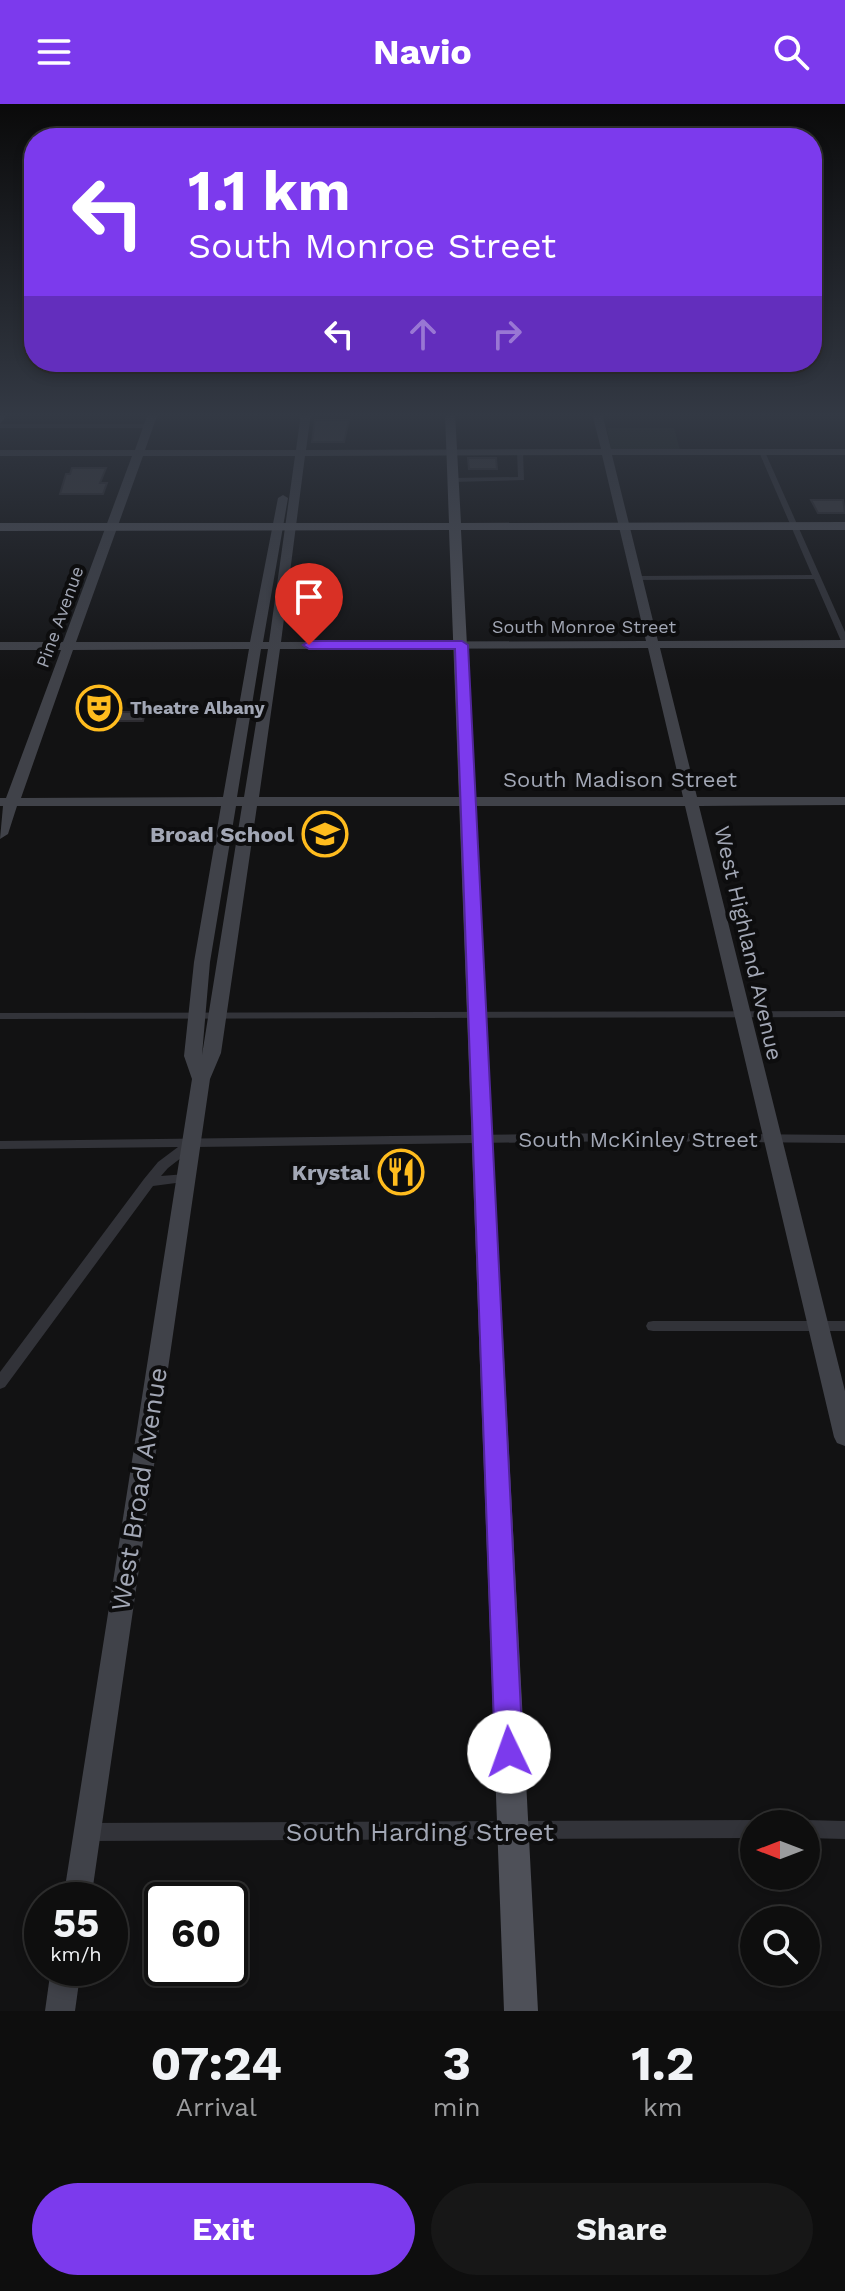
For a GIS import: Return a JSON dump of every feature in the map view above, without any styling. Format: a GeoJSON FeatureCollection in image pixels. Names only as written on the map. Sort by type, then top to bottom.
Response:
{"type":"FeatureCollection","features":[{"type":"Feature","properties":{"kind":"main road","name":"Pine Avenue"},"geometry":{"type":"LineString","coordinates":[[0,834],[6,802],[121,502]]}},
{"type":"Feature","properties":{"kind":"main road","name":"West Broad Avenue"},"geometry":{"type":"LineString","coordinates":[[80,1882],[201,1079],[212,1053],[251,801],[274,645],[288,502]]}},
{"type":"Feature","properties":{"kind":"main road"},"geometry":{"type":"LineString","coordinates":[[454,502],[521,2011]]}},
{"type":"Feature","properties":{"kind":"main road","name":"West Highland Avenue"},"geometry":{"type":"LineString","coordinates":[[618,502],[845,1437]]}},
{"type":"Feature","properties":{"kind":"main road","name":"West Broad Avenue"},"geometry":{"type":"LineString","coordinates":[[201,1079],[193,1056],[197,1015],[256,645],[284,526]]}},
{"type":"Feature","properties":{"kind":"main road"},"geometry":{"type":"LineString","coordinates":[[0,527],[845,526]]}},
{"type":"Feature","properties":{"kind":"main road","name":"South Monroe Street"},"geometry":{"type":"LineString","coordinates":[[0,646],[845,642]]}},
{"type":"Feature","properties":{"kind":"main road","name":"South Madison Street"},"geometry":{"type":"LineString","coordinates":[[6,802],[845,801]]}},
{"type":"Feature","properties":{"kind":"main road"},"geometry":{"type":"LineString","coordinates":[[60,2011],[63,1986]]}},
{"type":"Feature","properties":{"kind":"street"},"geometry":{"type":"LineString","coordinates":[[784,502],[845,642]]}},
{"type":"Feature","properties":{"kind":"street"},"geometry":{"type":"LineString","coordinates":[[637,578],[817,577]]}},
{"type":"Feature","properties":{"kind":"street"},"geometry":{"type":"LineString","coordinates":[[0,1016],[845,1014]]}},
{"type":"Feature","properties":{"kind":"street","name":"South McKinley Street"},"geometry":{"type":"LineString","coordinates":[[0,1145],[481,1139],[845,1139]]}},
{"type":"Feature","properties":{"kind":"street"},"geometry":{"type":"LineString","coordinates":[[0,1383],[149,1182],[163,1165],[191,1143]]}},
{"type":"Feature","properties":{"kind":"street"},"geometry":{"type":"LineString","coordinates":[[149,1182],[186,1178]]}},
{"type":"Feature","properties":{"kind":"street"},"geometry":{"type":"LineString","coordinates":[[653,1326],[845,1326]]}},
{"type":"Feature","properties":{"kind":"street","name":"South Harding Street"},"geometry":{"type":"LineString","coordinates":[[87,1832],[740,1829]]}},
{"type":"Feature","properties":{"kind":"street"},"geometry":{"type":"LineString","coordinates":[[820,1829],[845,1830]]}},
{"type":"Feature","properties":{"kind":"building"},"geometry":{"type":"Polygon","coordinates":[[[812,502],[843,502],[845,513],[818,513],[812,502]]]}},
{"type":"Feature","properties":{"kind":"building","name":"Theatre Albany"},"geometry":{"type":"Polygon","coordinates":[[[86,694],[106,694],[103,704],[121,704],[119,712],[145,712],[143,721],[81,721],[83,714],[77,714],[86,694]]]}},
{"type":"Feature","properties":{"kind":"building","name":"Krystal"},"geometry":{"type":"Polygon","coordinates":[[[383,1166],[418,1166],[418,1178],[383,1178],[383,1166]]]}},
{"type":"Feature","properties":{"kind":"place","name":"Theatre Albany"},"geometry":{"type":"Point","coordinates":[99,708]}},
{"type":"Feature","properties":{"kind":"place","name":"Broad School"},"geometry":{"type":"Point","coordinates":[325,834]}},
{"type":"Feature","properties":{"kind":"place","name":"Krystal"},"geometry":{"type":"Point","coordinates":[401,1172]}},
{"type":"Feature","properties":{"kind":"route"},"geometry":{"type":"LineString","coordinates":[[309,645],[462,645],[509,1752]]}}]}
